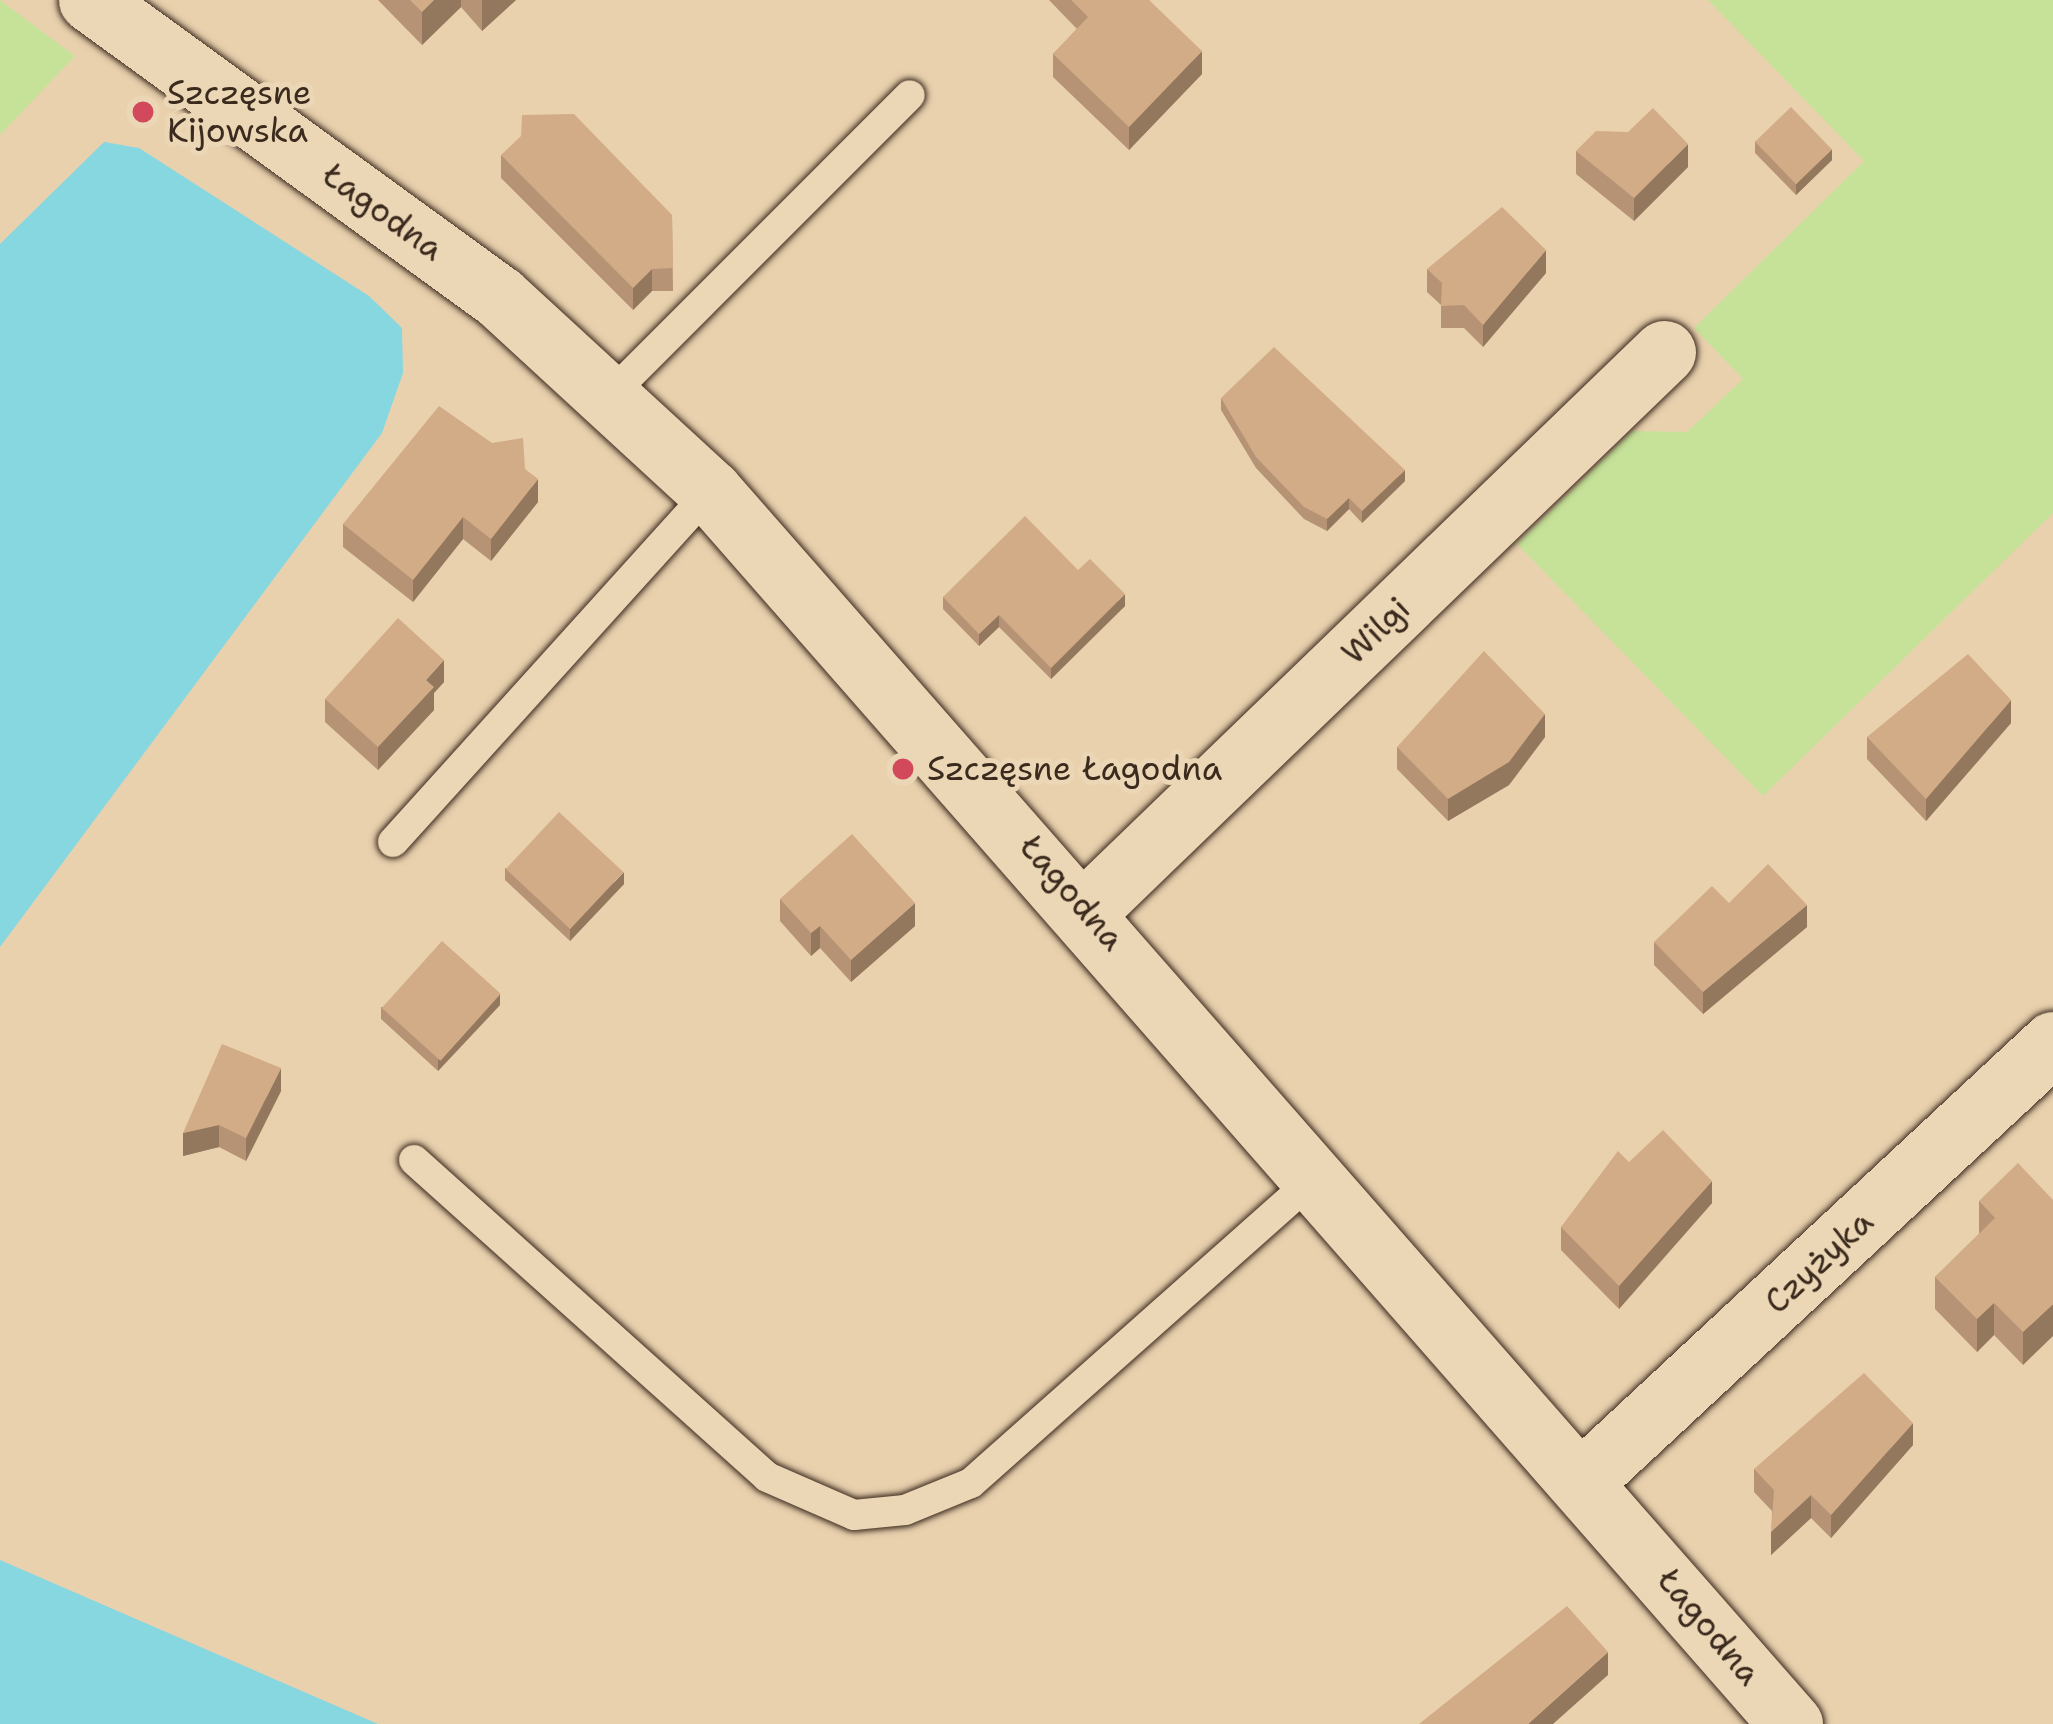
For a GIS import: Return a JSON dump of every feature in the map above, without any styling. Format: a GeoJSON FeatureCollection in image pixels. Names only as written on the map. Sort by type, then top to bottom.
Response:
{"type":"FeatureCollection","features":[{"type":"Feature","properties":{"kind":"street","name":"Łagodna"},"geometry":{"type":"LineString","coordinates":[[103,4],[499,296],[612,393],[710,491],[1087,909],[1791,1724]]}},
{"type":"Feature","properties":{"kind":"street","name":"Wilgi"},"geometry":{"type":"LineString","coordinates":[[1087,909],[1664,352]]}},
{"type":"Feature","properties":{"kind":"street","name":"Czyżyka"},"geometry":{"type":"LineString","coordinates":[[1583,1480],[2053,1043]]}},
{"type":"Feature","properties":{"kind":"lane"},"geometry":{"type":"LineString","coordinates":[[612,393],[910,95]]}},
{"type":"Feature","properties":{"kind":"lane"},"geometry":{"type":"LineString","coordinates":[[393,842],[710,491]]}},
{"type":"Feature","properties":{"kind":"lane"},"geometry":{"type":"LineString","coordinates":[[414,1160],[767,1477],[854,1515],[905,1510],[970,1483],[1316,1177]]}},
{"type":"Feature","properties":{"kind":"green space"},"geometry":{"type":"Polygon","coordinates":[[[0,0],[75,56],[0,135],[0,0]]]}},
{"type":"Feature","properties":{"kind":"green space"},"geometry":{"type":"Polygon","coordinates":[[[1708,0],[2053,0],[2053,513],[1763,796],[1517,544],[1632,431],[1687,432],[1743,379],[1694,328],[1864,161],[1708,0]]]}},
{"type":"Feature","properties":{"kind":"water"},"geometry":{"type":"Polygon","coordinates":[[[104,142],[139,148],[369,296],[402,328],[403,373],[382,433],[0,947],[0,244],[104,142]]]}},
{"type":"Feature","properties":{"kind":"water"},"geometry":{"type":"Polygon","coordinates":[[[0,1560],[378,1724],[0,1724],[0,1560]]]}},
{"type":"Feature","properties":{"kind":"building"},"geometry":{"type":"Polygon","coordinates":[[[410,0],[434,0],[422,12],[410,0]]]}},
{"type":"Feature","properties":{"kind":"building"},"geometry":{"type":"Polygon","coordinates":[[[1071,0],[1149,0],[1202,51],[1129,127],[1053,54],[1088,17],[1071,0]]]}},
{"type":"Feature","properties":{"kind":"building"},"geometry":{"type":"Polygon","coordinates":[[[1791,107],[1832,149],[1796,184],[1755,142],[1791,107]]]}},
{"type":"Feature","properties":{"kind":"building"},"geometry":{"type":"Polygon","coordinates":[[[1653,108],[1688,144],[1634,198],[1576,151],[1596,131],[1628,132],[1653,108]]]}},
{"type":"Feature","properties":{"kind":"building"},"geometry":{"type":"Polygon","coordinates":[[[574,114],[672,215],[673,268],[652,269],[633,288],[501,155],[521,136],[522,115],[574,114]]]}},
{"type":"Feature","properties":{"kind":"building"},"geometry":{"type":"Polygon","coordinates":[[[1502,207],[1546,250],[1483,325],[1464,305],[1441,306],[1442,283],[1427,269],[1502,207]]]}},
{"type":"Feature","properties":{"kind":"building"},"geometry":{"type":"Polygon","coordinates":[[[1274,347],[1405,470],[1362,511],[1349,498],[1327,519],[1304,507],[1256,457],[1221,398],[1274,347]]]}},
{"type":"Feature","properties":{"kind":"building"},"geometry":{"type":"Polygon","coordinates":[[[439,406],[492,443],[523,438],[525,469],[538,479],[491,539],[463,517],[413,580],[343,524],[439,406]]]}},
{"type":"Feature","properties":{"kind":"building"},"geometry":{"type":"Polygon","coordinates":[[[1025,516],[1078,570],[1090,559],[1125,594],[1051,668],[999,615],[979,634],[943,597],[1025,516]]]}},
{"type":"Feature","properties":{"kind":"building"},"geometry":{"type":"Polygon","coordinates":[[[398,618],[444,660],[426,680],[434,687],[378,747],[325,699],[398,618]]]}},
{"type":"Feature","properties":{"kind":"building"},"geometry":{"type":"Polygon","coordinates":[[[1484,651],[1545,714],[1509,762],[1448,799],[1397,747],[1484,651]]]}},
{"type":"Feature","properties":{"kind":"building"},"geometry":{"type":"Polygon","coordinates":[[[1968,654],[2011,700],[1926,799],[1867,737],[1968,654]]]}},
{"type":"Feature","properties":{"kind":"building"},"geometry":{"type":"Polygon","coordinates":[[[559,812],[623,872],[570,929],[506,869],[559,812]]]}},
{"type":"Feature","properties":{"kind":"building"},"geometry":{"type":"Polygon","coordinates":[[[852,834],[915,903],[851,960],[820,926],[811,933],[780,899],[852,834]]]}},
{"type":"Feature","properties":{"kind":"building"},"geometry":{"type":"Polygon","coordinates":[[[1768,864],[1807,905],[1703,992],[1654,942],[1712,886],[1729,903],[1768,864]]]}},
{"type":"Feature","properties":{"kind":"building"},"geometry":{"type":"Polygon","coordinates":[[[442,941],[501,994],[440,1061],[382,1008],[442,941]]]}},
{"type":"Feature","properties":{"kind":"building"},"geometry":{"type":"Polygon","coordinates":[[[222,1044],[281,1068],[246,1138],[219,1125],[183,1133],[222,1044]]]}},
{"type":"Feature","properties":{"kind":"building"},"geometry":{"type":"Polygon","coordinates":[[[1663,1130],[1712,1181],[1619,1286],[1561,1227],[1618,1151],[1629,1162],[1663,1130]]]}},
{"type":"Feature","properties":{"kind":"building"},"geometry":{"type":"Polygon","coordinates":[[[2018,1163],[2053,1200],[2053,1304],[2023,1332],[1994,1303],[1977,1319],[1935,1277],[1995,1218],[1979,1201],[2018,1163]]]}},
{"type":"Feature","properties":{"kind":"building"},"geometry":{"type":"Polygon","coordinates":[[[1864,1373],[1913,1423],[1831,1515],[1811,1495],[1771,1532],[1774,1490],[1754,1469],[1864,1373]]]}},
{"type":"Feature","properties":{"kind":"building"},"geometry":{"type":"Polygon","coordinates":[[[1567,1606],[1608,1652],[1528,1724],[1419,1724],[1567,1606]]]}},
{"type":"Feature","properties":{"kind":"place","name":"Szczęsne Kijowska"},"geometry":{"type":"Point","coordinates":[143,112]}},
{"type":"Feature","properties":{"kind":"place","name":"Szczęsne Łagodna"},"geometry":{"type":"Point","coordinates":[903,769]}}]}
